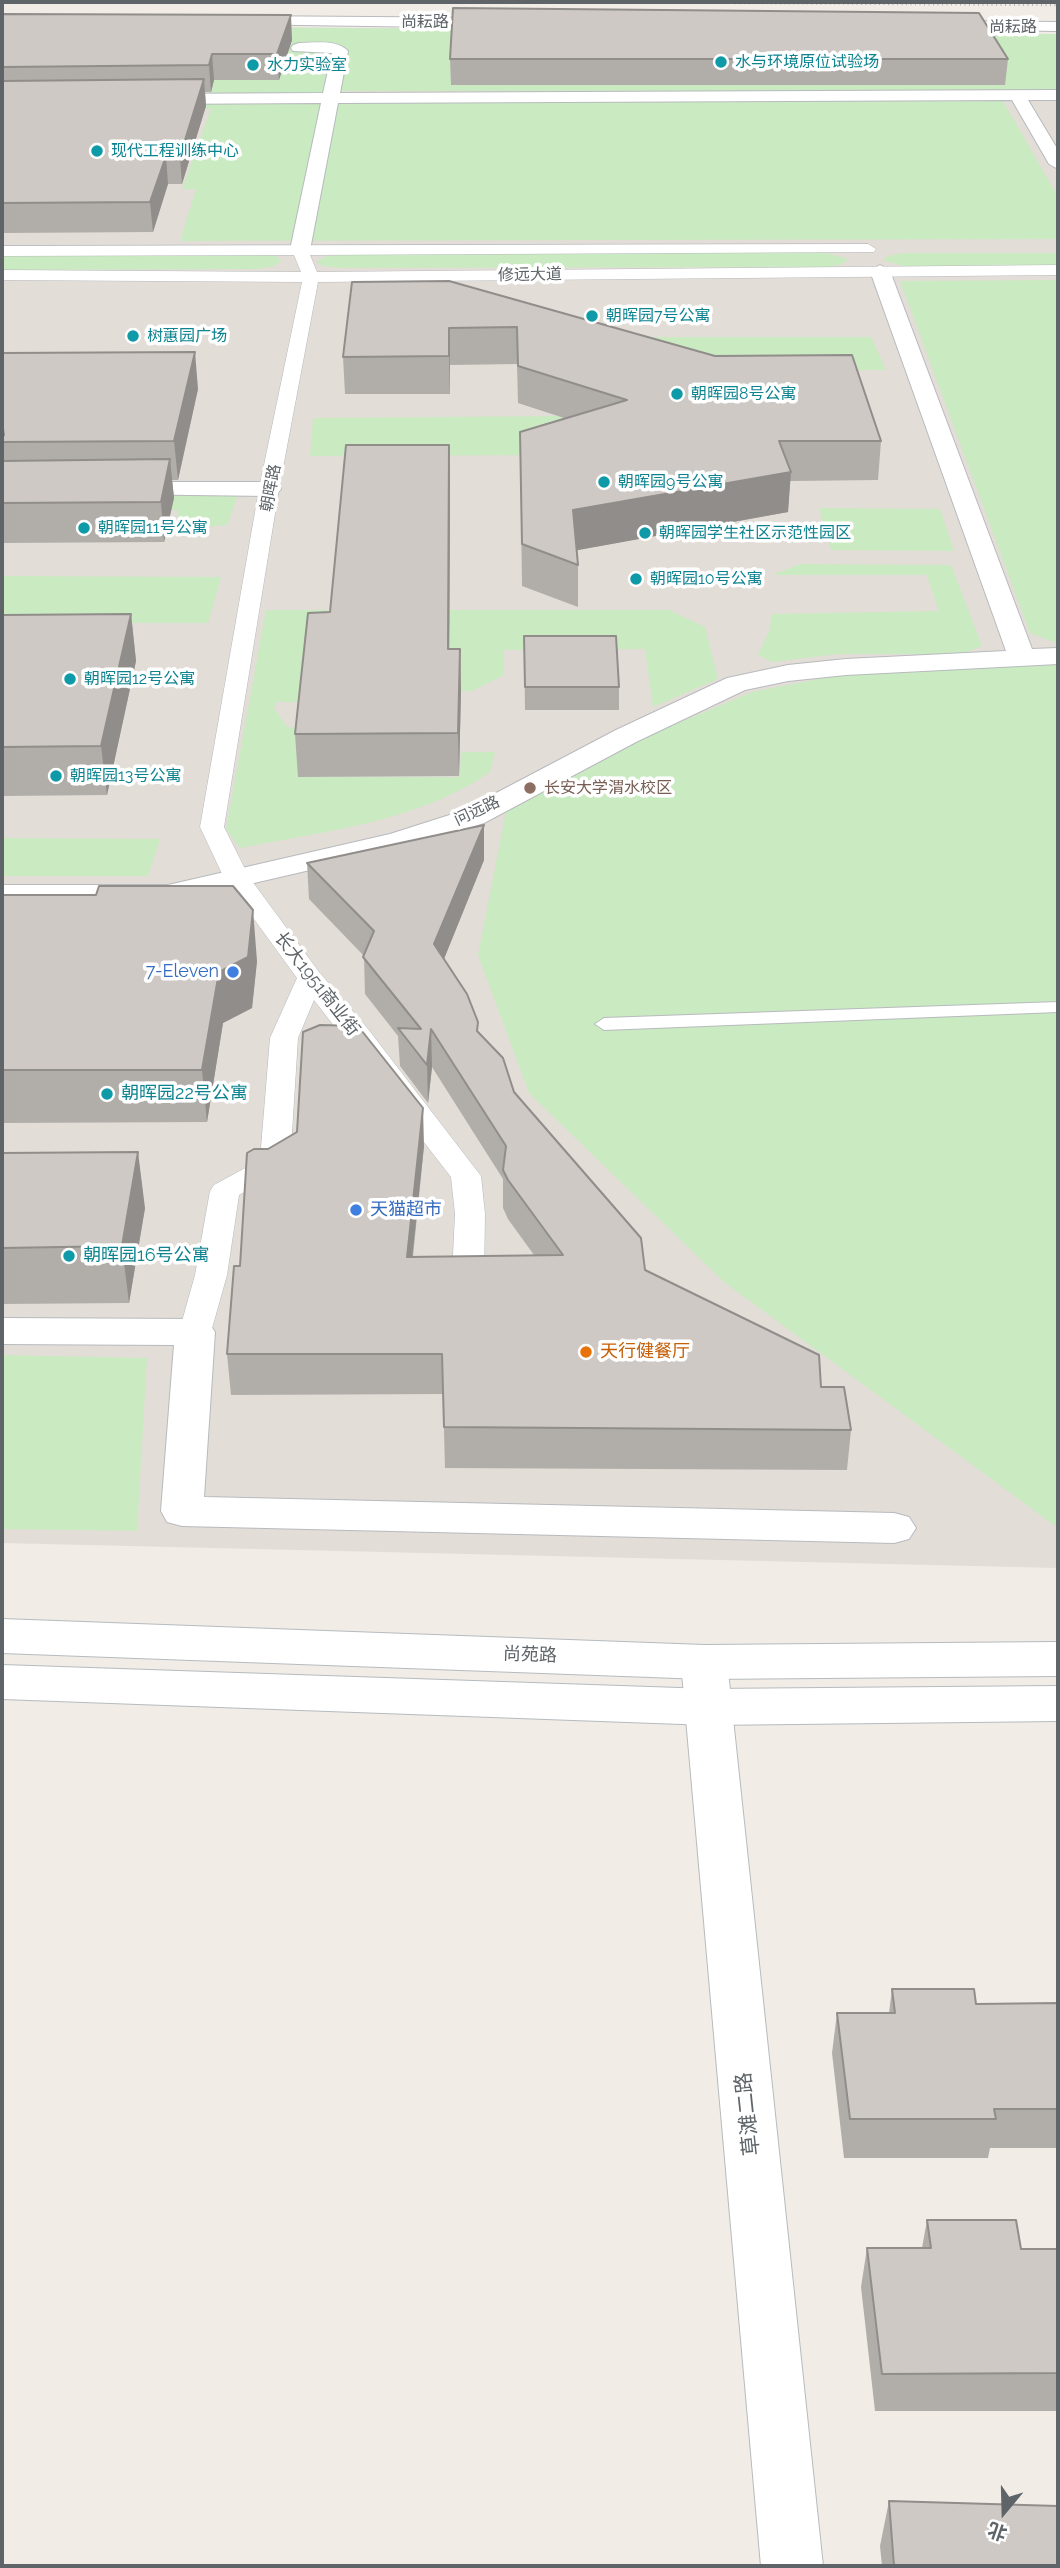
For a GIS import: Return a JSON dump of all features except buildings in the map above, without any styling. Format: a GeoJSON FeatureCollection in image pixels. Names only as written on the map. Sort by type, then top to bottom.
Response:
{"type":"FeatureCollection","features":[{"type":"Feature","properties":{"kind":"street","name":"尚耘路"},"geometry":{"type":"LineString","coordinates":[[228,21],[522,23]]}},
{"type":"Feature","properties":{"kind":"street","name":"尚耘路"},"geometry":{"type":"LineString","coordinates":[[912,26],[1058,27]]}},
{"type":"Feature","properties":{"kind":"street"},"geometry":{"type":"LineString","coordinates":[[299,48],[340,51],[300,250],[311,277]]}},
{"type":"Feature","properties":{"kind":"street"},"geometry":{"type":"LineString","coordinates":[[1017,95],[1058,164]]}},
{"type":"Feature","properties":{"kind":"street"},"geometry":{"type":"LineString","coordinates":[[138,99],[1058,95]]}},
{"type":"Feature","properties":{"kind":"street","name":"修远大道"},"geometry":{"type":"LineString","coordinates":[[2,251],[300,250],[879,257],[1058,270]]}},
{"type":"Feature","properties":{"kind":"street"},"geometry":{"type":"LineString","coordinates":[[879,257],[1021,656]]}},
{"type":"Feature","properties":{"kind":"street","name":"修远大道"},"geometry":{"type":"LineString","coordinates":[[2,275],[311,277],[879,257]]}},
{"type":"Feature","properties":{"kind":"street","name":"朝晖路"},"geometry":{"type":"LineString","coordinates":[[237,878],[212,827],[269,489],[311,277]]}},
{"type":"Feature","properties":{"kind":"street"},"geometry":{"type":"LineString","coordinates":[[95,489],[269,489]]}},
{"type":"Feature","properties":{"kind":"street","name":"问远路"},"geometry":{"type":"LineString","coordinates":[[2,894],[168,894],[398,841],[473,817],[626,736],[737,684],[788,673],[846,667],[1058,656]]}},
{"type":"Feature","properties":{"kind":"street","name":"长大1951商业街"},"geometry":{"type":"LineString","coordinates":[[237,878],[310,978],[358,1035],[466,1177],[470,1214],[467,1275]]}},
{"type":"Feature","properties":{"kind":"street"},"geometry":{"type":"LineString","coordinates":[[310,978],[284,1038],[275,1164],[225,1191],[211,1275],[195,1332],[183,1511],[894,1528]]}},
{"type":"Feature","properties":{"kind":"street"},"geometry":{"type":"LineString","coordinates":[[2,1331],[195,1332]]}},
{"type":"Feature","properties":{"kind":"street","name":"尚苑路"},"geometry":{"type":"LineString","coordinates":[[2,1636],[707,1684],[1058,1704]]}},
{"type":"Feature","properties":{"kind":"street","name":"尚苑路"},"geometry":{"type":"LineString","coordinates":[[2,1682],[707,1684],[1058,1658]]}},
{"type":"Feature","properties":{"kind":"street","name":"草滩二路"},"geometry":{"type":"LineString","coordinates":[[707,1684],[792,2566]]}},
{"type":"Feature","properties":{"kind":"lane"},"geometry":{"type":"LineString","coordinates":[[604,1024],[1058,1007]]}},
{"type":"Feature","properties":{"kind":"shaded area","name":"长安大学渭水校区"},"geometry":{"type":"Polygon","coordinates":[[[2,25],[1058,34],[1058,1568],[2,1543],[2,25]]]}},
{"type":"Feature","properties":{"kind":"green space"},"geometry":{"type":"Polygon","coordinates":[[[2,25],[1058,34],[1058,91],[2,94],[2,25]]]}},
{"type":"Feature","properties":{"kind":"green space"},"geometry":{"type":"Polygon","coordinates":[[[1003,101],[1058,197],[1058,239],[180,241],[196,189],[182,189],[211,109],[157,108],[160,103],[1003,101]]]}},
{"type":"Feature","properties":{"kind":"green space"},"geometry":{"type":"Polygon","coordinates":[[[823,252],[848,259],[843,264],[828,267],[337,268],[316,262],[324,257],[340,254],[823,252]]]}},
{"type":"Feature","properties":{"kind":"green space"},"geometry":{"type":"Polygon","coordinates":[[[903,253],[1058,253],[1058,267],[907,267],[883,260],[888,256],[903,253]]]}},
{"type":"Feature","properties":{"kind":"green space"},"geometry":{"type":"Polygon","coordinates":[[[2,255],[275,256],[282,261],[274,266],[258,269],[2,270],[2,255]]]}},
{"type":"Feature","properties":{"kind":"green space"},"geometry":{"type":"Polygon","coordinates":[[[1058,280],[1058,642],[1054,642],[1030,633],[900,281],[1058,280]]]}},
{"type":"Feature","properties":{"kind":"green space"},"geometry":{"type":"Polygon","coordinates":[[[608,337],[871,337],[886,370],[611,371],[608,337]]]}},
{"type":"Feature","properties":{"kind":"green space"},"geometry":{"type":"Polygon","coordinates":[[[561,416],[566,455],[310,456],[313,418],[561,416]]]}},
{"type":"Feature","properties":{"kind":"green space"},"geometry":{"type":"Polygon","coordinates":[[[17,494],[238,495],[227,525],[179,529],[177,510],[17,510],[17,494]]]}},
{"type":"Feature","properties":{"kind":"green space"},"geometry":{"type":"Polygon","coordinates":[[[819,508],[940,509],[954,551],[831,550],[819,508]]]}},
{"type":"Feature","properties":{"kind":"green space"},"geometry":{"type":"Polygon","coordinates":[[[800,564],[951,565],[982,646],[962,654],[838,654],[772,662],[758,655],[770,629],[771,614],[939,611],[927,575],[772,575],[800,564]]]}},
{"type":"Feature","properties":{"kind":"green space"},"geometry":{"type":"Polygon","coordinates":[[[2,576],[221,577],[208,623],[2,623],[2,576]]]}},
{"type":"Feature","properties":{"kind":"green space"},"geometry":{"type":"Polygon","coordinates":[[[266,610],[669,610],[705,627],[718,679],[653,707],[645,649],[504,650],[504,675],[472,691],[302,690],[300,702],[276,702],[274,708],[287,727],[302,729],[298,777],[460,777],[461,752],[495,752],[490,772],[433,803],[402,814],[337,830],[240,848],[226,829],[266,610]]]}},
{"type":"Feature","properties":{"kind":"green space"},"geometry":{"type":"Polygon","coordinates":[[[1058,664],[1058,1528],[724,1282],[529,1093],[478,955],[506,812],[657,732],[752,692],[855,672],[1058,664]]]}},
{"type":"Feature","properties":{"kind":"green space"},"geometry":{"type":"Polygon","coordinates":[[[2,838],[160,839],[148,876],[2,876],[2,838]]]}},
{"type":"Feature","properties":{"kind":"green space"},"geometry":{"type":"Polygon","coordinates":[[[2,1355],[147,1358],[137,1531],[2,1529],[2,1355]]]}},
{"type":"Feature","properties":{"kind":"railway"},"geometry":{"type":"LineString","coordinates":[[600,2],[1058,5]]}},
{"type":"Feature","properties":{"kind":"place","name":"水与环境原位试验场"},"geometry":{"type":"Point","coordinates":[721,62]}},
{"type":"Feature","properties":{"kind":"place","name":"水力实验室"},"geometry":{"type":"Point","coordinates":[253,65]}},
{"type":"Feature","properties":{"kind":"place","name":"现代工程训练中心"},"geometry":{"type":"Point","coordinates":[97,151]}},
{"type":"Feature","properties":{"kind":"place","name":"朝晖园7号公寓"},"geometry":{"type":"Point","coordinates":[592,316]}},
{"type":"Feature","properties":{"kind":"place","name":"树蕙园广场"},"geometry":{"type":"Point","coordinates":[133,336]}},
{"type":"Feature","properties":{"kind":"place","name":"朝晖园8号公寓"},"geometry":{"type":"Point","coordinates":[677,394]}},
{"type":"Feature","properties":{"kind":"place","name":"朝晖园9号公寓"},"geometry":{"type":"Point","coordinates":[604,482]}},
{"type":"Feature","properties":{"kind":"place","name":"朝晖园11号公寓"},"geometry":{"type":"Point","coordinates":[84,528]}},
{"type":"Feature","properties":{"kind":"place","name":"朝晖园学生社区示范性园区"},"geometry":{"type":"Point","coordinates":[645,533]}},
{"type":"Feature","properties":{"kind":"place","name":"朝晖园10号公寓"},"geometry":{"type":"Point","coordinates":[636,579]}},
{"type":"Feature","properties":{"kind":"place","name":"朝晖园12号公寓"},"geometry":{"type":"Point","coordinates":[70,679]}},
{"type":"Feature","properties":{"kind":"place","name":"朝晖园13号公寓"},"geometry":{"type":"Point","coordinates":[56,776]}},
{"type":"Feature","properties":{"kind":"place","name":"长安大学渭水校区"},"geometry":{"type":"Point","coordinates":[530,788]}},
{"type":"Feature","properties":{"kind":"place","name":"7-Eleven"},"geometry":{"type":"Point","coordinates":[233,972]}},
{"type":"Feature","properties":{"kind":"place","name":"朝晖园22号公寓"},"geometry":{"type":"Point","coordinates":[107,1094]}},
{"type":"Feature","properties":{"kind":"place","name":"天猫超市"},"geometry":{"type":"Point","coordinates":[356,1210]}},
{"type":"Feature","properties":{"kind":"place","name":"朝晖园16号公寓"},"geometry":{"type":"Point","coordinates":[69,1256]}},
{"type":"Feature","properties":{"kind":"place","name":"天行健餐厅"},"geometry":{"type":"Point","coordinates":[586,1352]}}]}
